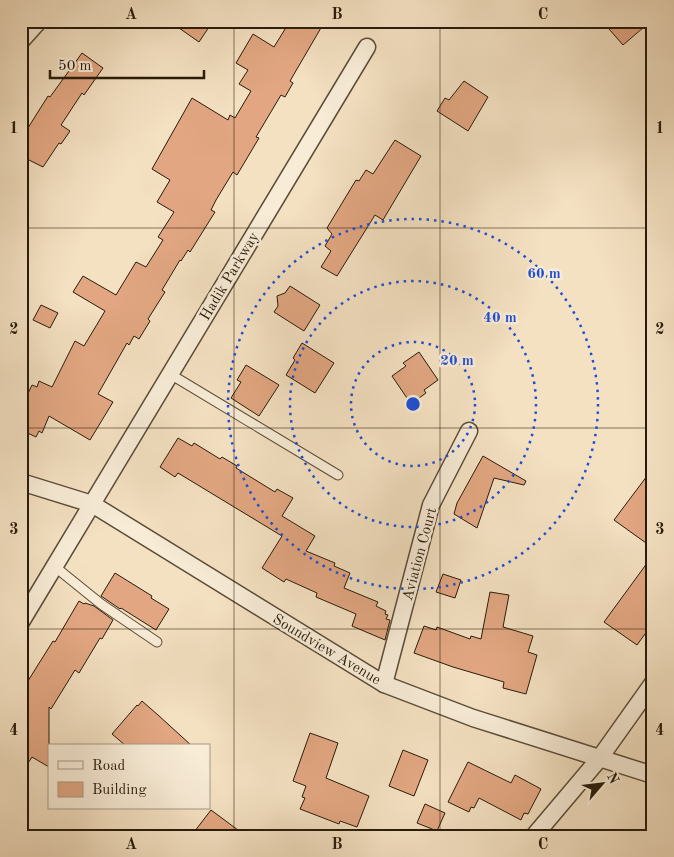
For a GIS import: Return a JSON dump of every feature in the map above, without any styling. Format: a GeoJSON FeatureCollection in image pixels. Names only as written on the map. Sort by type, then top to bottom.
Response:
{"type":"FeatureCollection","features":[{"type":"Feature","properties":{"kind":"street"},"geometry":{"type":"LineString","coordinates":[[21,41],[39,21]]}},
{"type":"Feature","properties":{"kind":"street","name":"Hadik Parkway"},"geometry":{"type":"LineString","coordinates":[[21,622],[367,47]]}},
{"type":"Feature","properties":{"kind":"street","name":"Aviation Court"},"geometry":{"type":"LineString","coordinates":[[384,684],[431,505],[469,431]]}},
{"type":"Feature","properties":{"kind":"street","name":"Soundview Avenue"},"geometry":{"type":"LineString","coordinates":[[21,482],[92,504],[384,684],[473,718],[653,775]]}},
{"type":"Feature","properties":{"kind":"street"},"geometry":{"type":"LineString","coordinates":[[534,836],[600,759],[653,683]]}},
{"type":"Feature","properties":{"kind":"lane"},"geometry":{"type":"LineString","coordinates":[[170,374],[338,475]]}},
{"type":"Feature","properties":{"kind":"lane"},"geometry":{"type":"LineString","coordinates":[[54,566],[101,604],[157,642]]}},
{"type":"Feature","properties":{"kind":"building"},"geometry":{"type":"Polygon","coordinates":[[[169,21],[213,21],[199,42],[169,21]]]}},
{"type":"Feature","properties":{"kind":"building"},"geometry":{"type":"Polygon","coordinates":[[[290,21],[325,21],[290,81],[293,83],[285,97],[281,95],[256,137],[259,138],[237,175],[233,172],[216,200],[211,210],[215,212],[190,252],[188,250],[180,260],[162,290],[165,292],[148,319],[150,321],[139,339],[134,336],[129,345],[127,343],[98,394],[113,402],[90,440],[49,416],[42,433],[39,431],[36,437],[21,430],[21,408],[32,385],[37,387],[39,381],[52,387],[75,341],[84,346],[105,311],[73,292],[83,276],[116,295],[136,262],[146,267],[163,240],[158,237],[174,212],[157,202],[170,180],[152,169],[192,98],[228,120],[230,115],[235,118],[251,91],[239,84],[248,70],[236,63],[253,34],[274,47],[290,21]]]}},
{"type":"Feature","properties":{"kind":"building"},"geometry":{"type":"Polygon","coordinates":[[[602,21],[651,21],[623,45],[602,21]]]}},
{"type":"Feature","properties":{"kind":"building"},"geometry":{"type":"Polygon","coordinates":[[[82,53],[103,68],[84,95],[82,93],[61,125],[70,131],[61,144],[59,143],[43,167],[21,156],[21,139],[48,96],[50,97],[82,53]]]}},
{"type":"Feature","properties":{"kind":"building"},"geometry":{"type":"Polygon","coordinates":[[[464,81],[488,97],[468,131],[437,111],[445,98],[449,100],[464,81]]]}},
{"type":"Feature","properties":{"kind":"building"},"geometry":{"type":"Polygon","coordinates":[[[395,140],[421,156],[383,220],[375,215],[337,276],[321,267],[331,251],[325,246],[332,234],[327,228],[356,180],[359,181],[366,170],[373,174],[395,140]]]}},
{"type":"Feature","properties":{"kind":"building"},"geometry":{"type":"Polygon","coordinates":[[[290,286],[320,305],[304,331],[274,312],[278,306],[277,296],[285,293],[290,286]]]}},
{"type":"Feature","properties":{"kind":"building"},"geometry":{"type":"Polygon","coordinates":[[[41,305],[58,313],[50,328],[33,320],[41,305]]]}},
{"type":"Feature","properties":{"kind":"building"},"geometry":{"type":"Polygon","coordinates":[[[302,343],[334,363],[315,393],[286,375],[302,343]]]}},
{"type":"Feature","properties":{"kind":"building"},"geometry":{"type":"Polygon","coordinates":[[[419,352],[438,380],[424,390],[426,393],[411,404],[392,376],[406,366],[403,363],[419,352]]]}},
{"type":"Feature","properties":{"kind":"building"},"geometry":{"type":"Polygon","coordinates":[[[246,365],[279,385],[259,416],[231,398],[241,382],[237,380],[246,365]]]}},
{"type":"Feature","properties":{"kind":"building"},"geometry":{"type":"Polygon","coordinates":[[[178,438],[192,446],[194,443],[220,459],[222,457],[275,492],[277,489],[293,498],[282,516],[315,536],[306,551],[335,563],[334,566],[350,573],[344,588],[378,602],[376,606],[386,611],[385,614],[388,615],[386,619],[390,620],[385,640],[352,626],[356,614],[316,597],[317,593],[286,579],[284,582],[262,568],[282,536],[178,473],[175,477],[160,467],[178,438]]]}},
{"type":"Feature","properties":{"kind":"building"},"geometry":{"type":"Polygon","coordinates":[[[483,456],[526,481],[524,485],[494,478],[477,528],[454,514],[457,503],[483,456]]]}},
{"type":"Feature","properties":{"kind":"building"},"geometry":{"type":"Polygon","coordinates":[[[653,468],[653,548],[614,520],[653,468]]]}},
{"type":"Feature","properties":{"kind":"building"},"geometry":{"type":"Polygon","coordinates":[[[653,555],[653,639],[645,634],[637,645],[604,622],[653,555]]]}},
{"type":"Feature","properties":{"kind":"building"},"geometry":{"type":"Polygon","coordinates":[[[115,573],[169,609],[156,630],[101,596],[115,573]]]}},
{"type":"Feature","properties":{"kind":"building"},"geometry":{"type":"Polygon","coordinates":[[[443,574],[461,580],[455,598],[436,592],[443,574]]]}},
{"type":"Feature","properties":{"kind":"building"},"geometry":{"type":"Polygon","coordinates":[[[490,592],[509,595],[503,627],[533,636],[528,652],[537,655],[526,694],[503,688],[504,682],[414,653],[424,626],[436,630],[437,627],[470,639],[471,636],[481,639],[490,592]]]}},
{"type":"Feature","properties":{"kind":"building"},"geometry":{"type":"Polygon","coordinates":[[[79,601],[94,606],[113,620],[79,673],[75,670],[51,709],[49,707],[48,766],[32,757],[21,774],[21,692],[53,641],[55,642],[79,601]]]}},
{"type":"Feature","properties":{"kind":"building"},"geometry":{"type":"Polygon","coordinates":[[[142,701],[190,744],[124,744],[112,734],[142,701]]]}},
{"type":"Feature","properties":{"kind":"building"},"geometry":{"type":"Polygon","coordinates":[[[310,733],[338,743],[326,778],[369,796],[357,827],[340,821],[339,824],[300,809],[305,798],[302,797],[306,786],[293,781],[310,733]]]}},
{"type":"Feature","properties":{"kind":"building"},"geometry":{"type":"Polygon","coordinates":[[[403,750],[428,760],[414,796],[389,786],[403,750]]]}},
{"type":"Feature","properties":{"kind":"building"},"geometry":{"type":"Polygon","coordinates":[[[468,762],[511,783],[515,775],[541,789],[528,814],[524,813],[521,820],[479,798],[474,808],[471,807],[469,812],[448,802],[468,762]]]}},
{"type":"Feature","properties":{"kind":"building"},"geometry":{"type":"Polygon","coordinates":[[[425,804],[445,813],[437,831],[417,823],[425,804]]]}},
{"type":"Feature","properties":{"kind":"building"},"geometry":{"type":"Polygon","coordinates":[[[211,810],[246,836],[191,836],[211,810]]]}}]}
